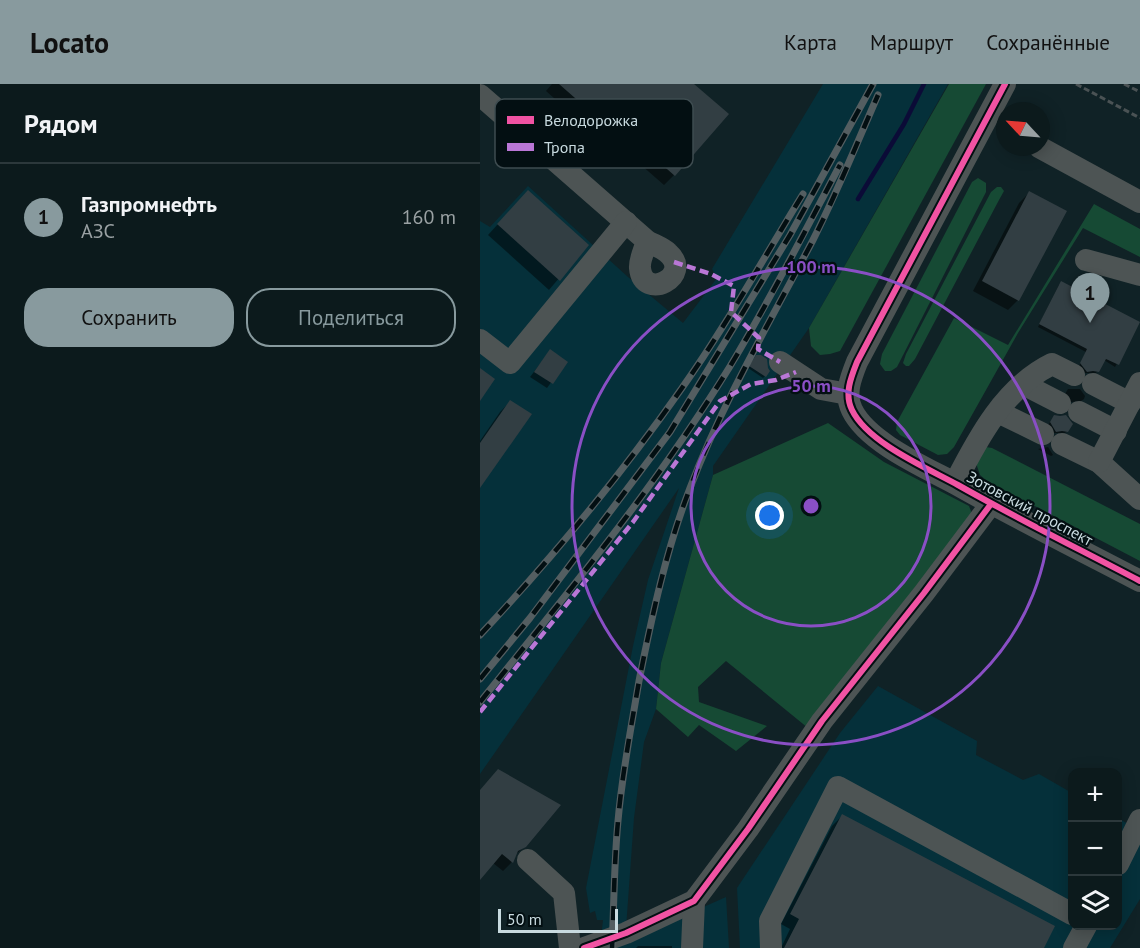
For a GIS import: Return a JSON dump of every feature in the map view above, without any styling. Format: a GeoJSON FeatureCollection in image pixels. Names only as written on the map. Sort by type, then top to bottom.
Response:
{"type":"FeatureCollection","features":[{"type":"Feature","properties":{"kind":"street"},"geometry":{"type":"LineString","coordinates":[[1001,102],[1005,84]]}},
{"type":"Feature","properties":{"kind":"street"},"geometry":{"type":"LineString","coordinates":[[480,95],[495,108]]}},
{"type":"Feature","properties":{"kind":"street"},"geometry":{"type":"LineString","coordinates":[[780,362],[821,389],[848,394],[850,378],[857,362],[996,124]]}},
{"type":"Feature","properties":{"kind":"street"},"geometry":{"type":"LineString","coordinates":[[1050,153],[1140,201]]}},
{"type":"Feature","properties":{"kind":"street"},"geometry":{"type":"LineString","coordinates":[[564,168],[647,241]]}},
{"type":"Feature","properties":{"kind":"street"},"geometry":{"type":"LineString","coordinates":[[480,340],[510,363],[626,222]]}},
{"type":"Feature","properties":{"kind":"street"},"geometry":{"type":"LineString","coordinates":[[1086,260],[1140,275]]}},
{"type":"Feature","properties":{"kind":"street"},"geometry":{"type":"LineString","coordinates":[[955,483],[987,425],[1035,372],[1052,364],[1084,380],[1135,393],[1100,462]]}},
{"type":"Feature","properties":{"kind":"street"},"geometry":{"type":"LineString","coordinates":[[1023,384],[1116,431]]}},
{"type":"Feature","properties":{"kind":"street","name":"Зотовский проспект"},"geometry":{"type":"LineString","coordinates":[[848,394],[851,409],[861,424],[907,458],[1140,581]]}},
{"type":"Feature","properties":{"kind":"street"},"geometry":{"type":"LineString","coordinates":[[998,412],[1100,462],[1140,499]]}},
{"type":"Feature","properties":{"kind":"street"},"geometry":{"type":"LineString","coordinates":[[584,948],[626,933],[694,901],[748,829],[822,721],[924,593],[991,504]]}},
{"type":"Feature","properties":{"kind":"street"},"geometry":{"type":"LineString","coordinates":[[771,948],[770,921],[838,787],[1068,912]]}},
{"type":"Feature","properties":{"kind":"street"},"geometry":{"type":"LineString","coordinates":[[1122,856],[1140,820]]}},
{"type":"Feature","properties":{"kind":"street"},"geometry":{"type":"LineString","coordinates":[[528,860],[564,893],[570,948]]}},
{"type":"Feature","properties":{"kind":"street"},"geometry":{"type":"LineString","coordinates":[[692,948],[694,901]]}},
{"type":"Feature","properties":{"kind":"street"},"geometry":{"type":"LineString","coordinates":[[1074,948],[1084,930]]}},
{"type":"Feature","properties":{"kind":"path"},"geometry":{"type":"LineString","coordinates":[[1076,84],[1140,118]]}},
{"type":"Feature","properties":{"kind":"path"},"geometry":{"type":"LineString","coordinates":[[1124,84],[1140,92]]}},
{"type":"Feature","properties":{"kind":"shaded area"},"geometry":{"type":"Polygon","coordinates":[[[823,84],[948,84],[809,328],[713,466],[713,475],[661,663],[656,709],[644,742],[634,818],[625,942],[726,897],[729,948],[600,948],[603,920],[597,920],[595,911],[590,913],[586,888],[648,580],[679,488],[480,774],[480,221],[490,227],[528,186],[628,277],[683,323],[717,278],[712,269],[823,84]]]}},
{"type":"Feature","properties":{"kind":"shaded area"},"geometry":{"type":"Polygon","coordinates":[[[878,686],[977,741],[976,755],[1023,780],[1039,774],[1068,791],[1068,930],[1121,930],[1110,948],[740,948],[737,888],[840,733],[878,686]]]}},
{"type":"Feature","properties":{"kind":"shaded area"},"geometry":{"type":"Polygon","coordinates":[[[1122,820],[1140,831],[1140,899],[1122,928],[1122,820]]]}},
{"type":"Feature","properties":{"kind":"green space"},"geometry":{"type":"Polygon","coordinates":[[[949,84],[986,84],[840,351],[820,355],[811,346],[809,328],[949,84]]]}},
{"type":"Feature","properties":{"kind":"green space"},"geometry":{"type":"Polygon","coordinates":[[[978,178],[986,183],[986,192],[897,367],[891,371],[885,371],[880,364],[882,354],[972,182],[978,178]]]}},
{"type":"Feature","properties":{"kind":"green space"},"geometry":{"type":"Polygon","coordinates":[[[1001,187],[1004,191],[915,359],[909,366],[906,366],[903,363],[906,354],[991,192],[1001,187]]]}},
{"type":"Feature","properties":{"kind":"green space"},"geometry":{"type":"Polygon","coordinates":[[[1094,204],[1140,229],[1140,257],[1083,228],[1018,333],[954,447],[947,454],[938,455],[900,435],[896,430],[897,422],[954,318],[1008,345],[1094,204]]]}},
{"type":"Feature","properties":{"kind":"green space"},"geometry":{"type":"Polygon","coordinates":[[[828,423],[884,462],[969,506],[974,519],[808,728],[726,661],[698,687],[699,702],[767,726],[736,751],[699,725],[688,737],[656,709],[661,663],[713,475],[828,423]]]}},
{"type":"Feature","properties":{"kind":"green space"},"geometry":{"type":"Polygon","coordinates":[[[986,447],[1140,524],[1140,561],[987,481],[980,475],[975,460],[986,447]]]}},
{"type":"Feature","properties":{"kind":"building"},"geometry":{"type":"Polygon","coordinates":[[[559,84],[694,84],[729,114],[693,155],[693,99],[576,99],[559,84]]]}},
{"type":"Feature","properties":{"kind":"building"},"geometry":{"type":"Polygon","coordinates":[[[666,168],[682,168],[675,176],[666,168]]]}},
{"type":"Feature","properties":{"kind":"building"},"geometry":{"type":"Polygon","coordinates":[[[528,190],[589,245],[560,281],[497,224],[528,190]]]}},
{"type":"Feature","properties":{"kind":"building"},"geometry":{"type":"Polygon","coordinates":[[[1029,191],[1067,211],[1019,301],[982,281],[1029,191]]]}},
{"type":"Feature","properties":{"kind":"building"},"geometry":{"type":"Polygon","coordinates":[[[1061,281],[1140,322],[1119,365],[1106,359],[1099,372],[1087,372],[1080,363],[1087,349],[1039,324],[1061,281]]]}},
{"type":"Feature","properties":{"kind":"building"},"geometry":{"type":"Polygon","coordinates":[[[550,349],[568,362],[553,384],[534,372],[550,349]]]}},
{"type":"Feature","properties":{"kind":"building"},"geometry":{"type":"Polygon","coordinates":[[[756,355],[767,359],[770,371],[766,377],[749,366],[756,355]]]}},
{"type":"Feature","properties":{"kind":"building"},"geometry":{"type":"Polygon","coordinates":[[[480,368],[495,379],[480,401],[480,368]]]}},
{"type":"Feature","properties":{"kind":"building"},"geometry":{"type":"Polygon","coordinates":[[[510,400],[532,414],[480,488],[480,443],[510,400]]]}},
{"type":"Feature","properties":{"kind":"building"},"geometry":{"type":"Polygon","coordinates":[[[1054,415],[1066,415],[1073,424],[1068,432],[1056,432],[1050,422],[1054,415]]]}},
{"type":"Feature","properties":{"kind":"building"},"geometry":{"type":"Polygon","coordinates":[[[498,769],[561,805],[526,847],[518,851],[513,863],[502,854],[480,880],[480,790],[498,769]]]}},
{"type":"Feature","properties":{"kind":"building"},"geometry":{"type":"Polygon","coordinates":[[[842,814],[1055,926],[1044,948],[784,948],[799,919],[790,914],[842,814]]]}},
{"type":"Feature","properties":{"kind":"waterway"},"geometry":{"type":"LineString","coordinates":[[858,199],[904,124],[924,84]]}},
{"type":"Feature","properties":{"kind":"railway"},"geometry":{"type":"LineString","coordinates":[[480,679],[530,618],[670,432],[790,235],[873,84]]}},
{"type":"Feature","properties":{"kind":"railway"},"geometry":{"type":"LineString","coordinates":[[612,948],[617,837],[624,768],[649,632],[674,535],[690,488],[717,424],[822,222],[878,95]]}},
{"type":"Feature","properties":{"kind":"railway"},"geometry":{"type":"LineString","coordinates":[[480,702],[610,539],[701,412],[758,318],[840,165]]}},
{"type":"Feature","properties":{"kind":"railway"},"geometry":{"type":"LineString","coordinates":[[480,635],[586,515],[659,420],[714,341],[803,194]]}},
{"type":"Feature","properties":{"kind":"marked path"},"geometry":{"type":"LineString","coordinates":[[674,262],[711,274],[734,286],[731,312],[759,338],[758,349],[780,362]]}},
{"type":"Feature","properties":{"kind":"marked path"},"geometry":{"type":"LineString","coordinates":[[480,712],[633,522],[720,401],[751,384],[776,380],[796,372]]}},
{"type":"Feature","properties":{"kind":"cycle path"},"geometry":{"type":"LineString","coordinates":[[1005,84],[857,362],[849,386],[850,404],[860,422],[899,454],[1140,581]]}},
{"type":"Feature","properties":{"kind":"cycle path"},"geometry":{"type":"LineString","coordinates":[[584,948],[626,933],[694,901],[748,829],[822,721],[924,593],[991,504]]}},
{"type":"Feature","properties":{"kind":"place","name":"Газпромнефть"},"geometry":{"type":"Point","coordinates":[1090,323]}}]}
